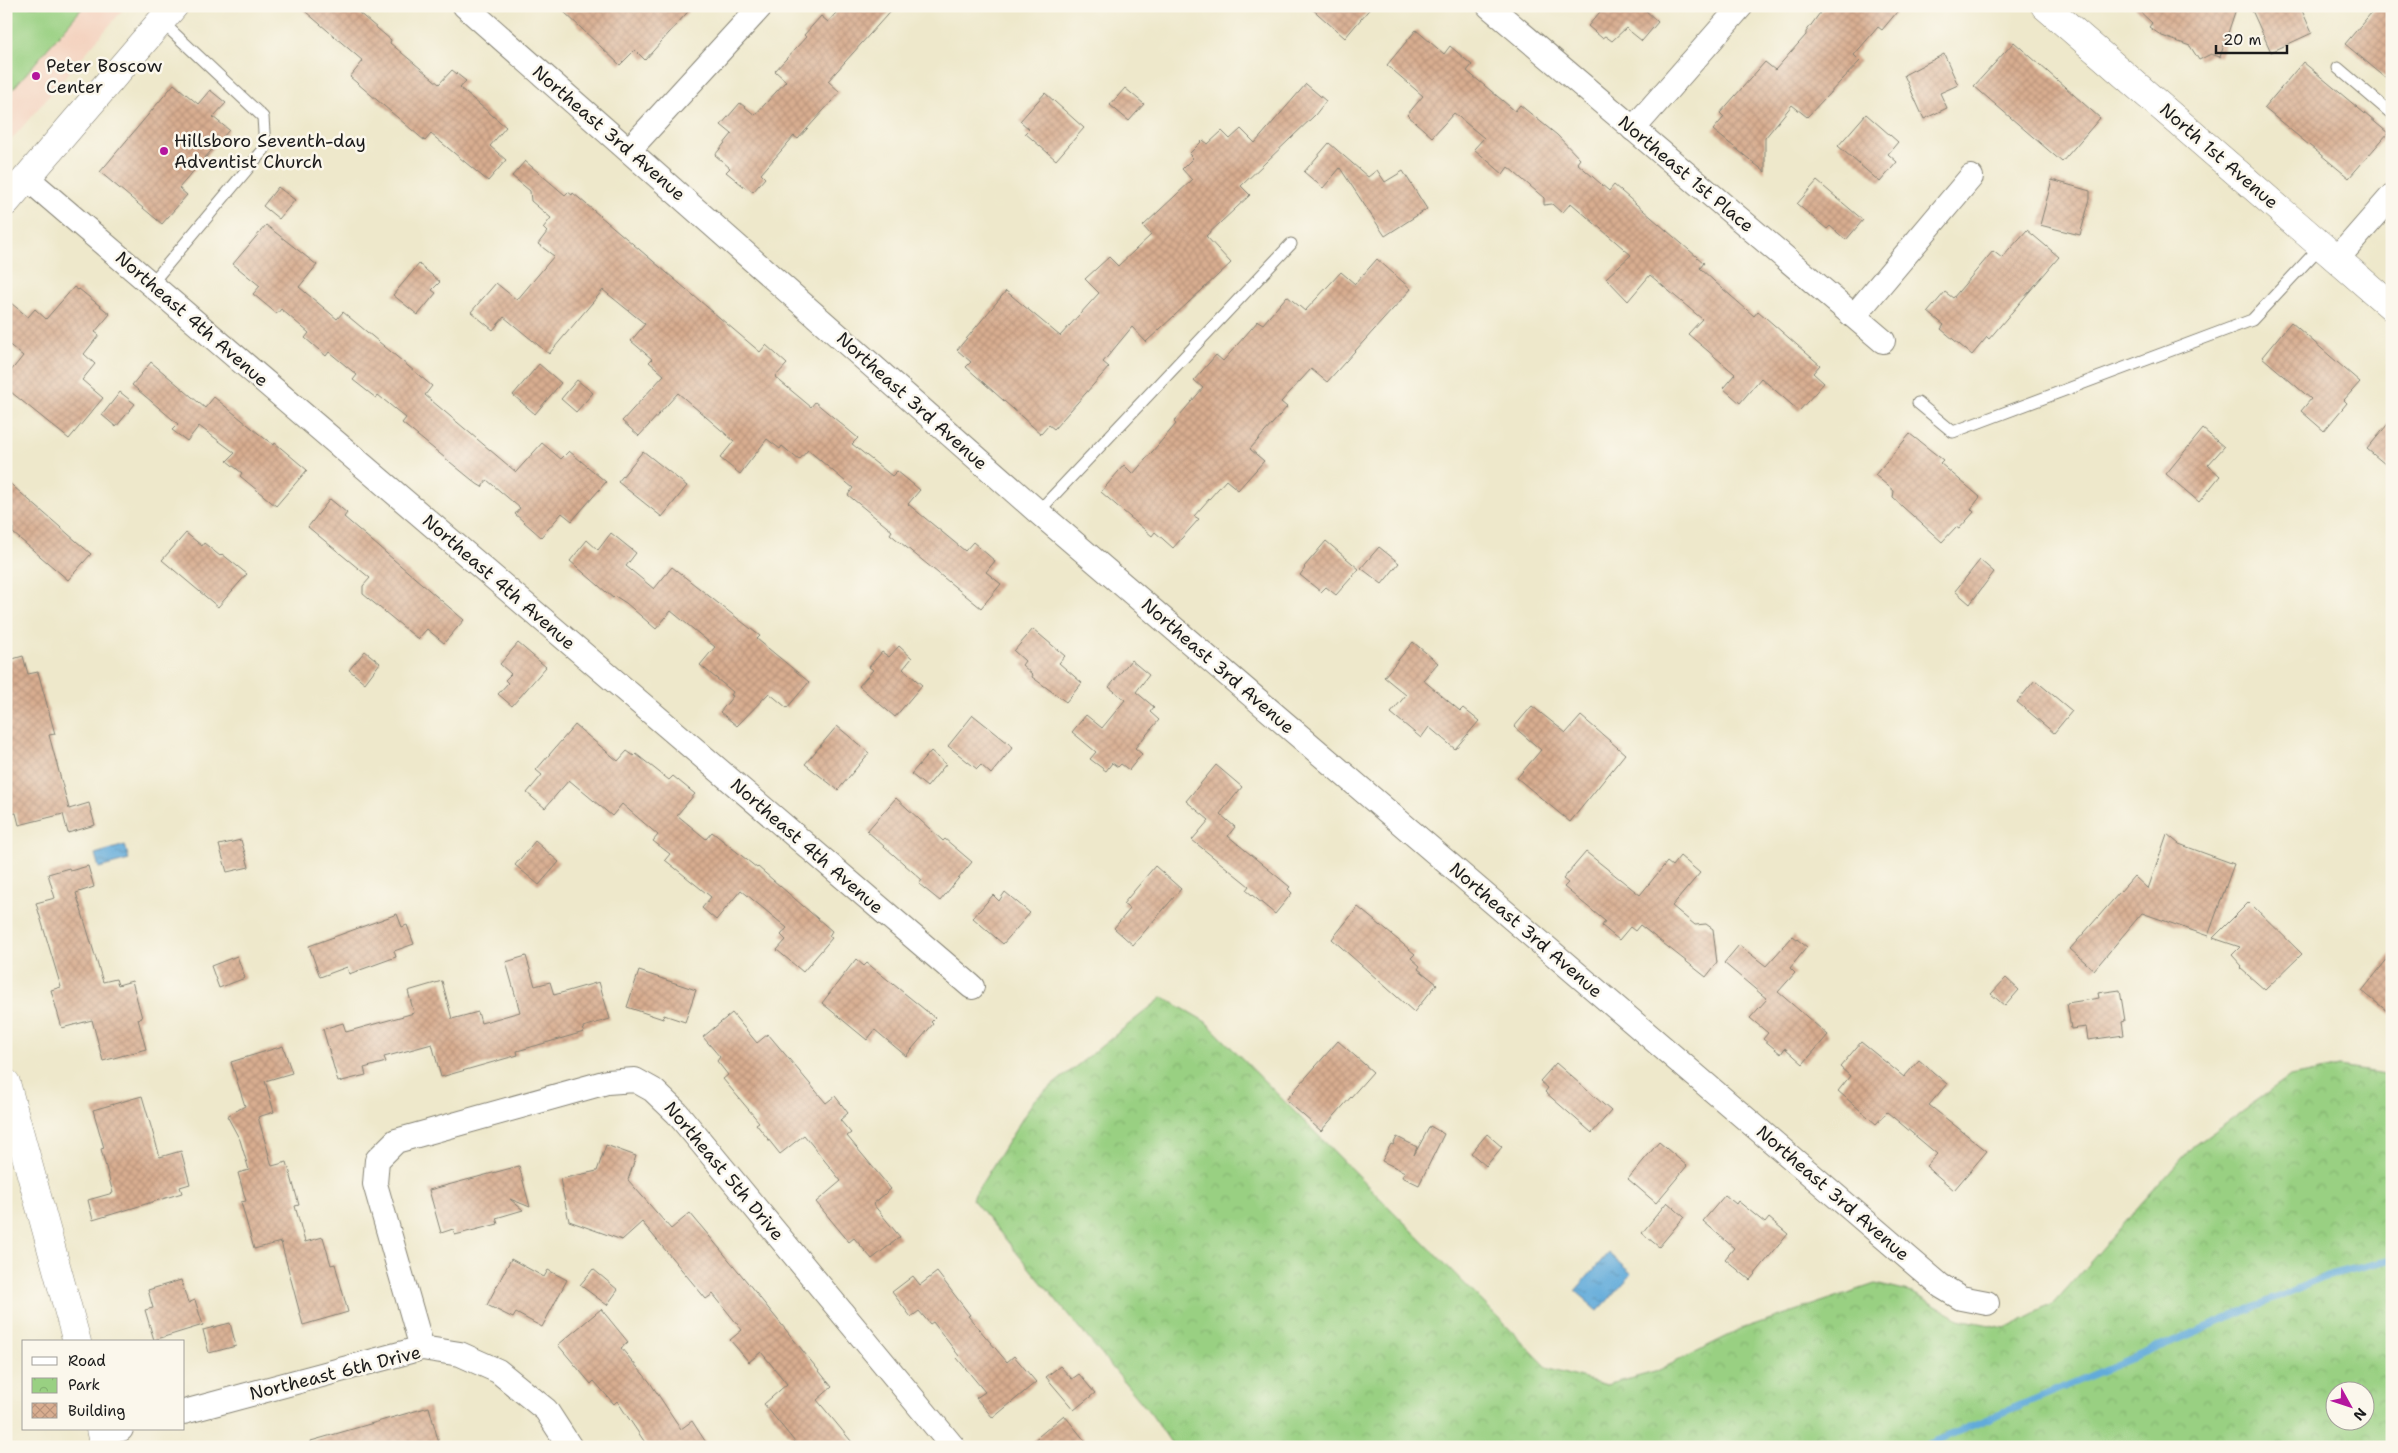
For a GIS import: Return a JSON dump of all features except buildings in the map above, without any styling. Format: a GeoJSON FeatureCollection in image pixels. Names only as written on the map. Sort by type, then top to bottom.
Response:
{"type":"FeatureCollection","features":[{"type":"Feature","properties":{"kind":"street","name":"Northeast 3rd Avenue"},"geometry":{"type":"LineString","coordinates":[[465,6],[1038,512],[1940,1286],[1961,1298],[1986,1303]]}},
{"type":"Feature","properties":{"kind":"street"},"geometry":{"type":"LineString","coordinates":[[629,150],[761,6]]}},
{"type":"Feature","properties":{"kind":"street","name":"Northeast 1st Place"},"geometry":{"type":"LineString","coordinates":[[1489,6],[1883,341]]}},
{"type":"Feature","properties":{"kind":"street"},"geometry":{"type":"LineString","coordinates":[[1633,129],[1740,6]]}},
{"type":"Feature","properties":{"kind":"street","name":"North 1st Avenue"},"geometry":{"type":"LineString","coordinates":[[2045,6],[2392,307]]}},
{"type":"Feature","properties":{"kind":"street"},"geometry":{"type":"LineString","coordinates":[[6,202],[167,14]]}},
{"type":"Feature","properties":{"kind":"street"},"geometry":{"type":"LineString","coordinates":[[1854,316],[1971,177]]}},
{"type":"Feature","properties":{"kind":"street","name":"Northeast 4th Avenue"},"geometry":{"type":"LineString","coordinates":[[27,178],[972,988]]}},
{"type":"Feature","properties":{"kind":"street"},"geometry":{"type":"LineString","coordinates":[[2329,252],[2392,196]]}},
{"type":"Feature","properties":{"kind":"street","name":"Northeast 5th Drive"},"geometry":{"type":"LineString","coordinates":[[422,1348],[376,1184],[377,1160],[396,1142],[607,1082],[635,1080],[653,1090],[677,1113],[953,1447]]}},
{"type":"Feature","properties":{"kind":"street"},"geometry":{"type":"LineString","coordinates":[[6,1083],[76,1340]]}},
{"type":"Feature","properties":{"kind":"street","name":"Northeast 6th Drive"},"geometry":{"type":"LineString","coordinates":[[185,1412],[422,1348],[460,1354],[498,1370],[546,1410],[570,1447]]}},
{"type":"Feature","properties":{"kind":"lane"},"geometry":{"type":"LineString","coordinates":[[151,284],[265,148],[263,117],[167,14]]}},
{"type":"Feature","properties":{"kind":"lane"},"geometry":{"type":"LineString","coordinates":[[2338,68],[2392,114]]}},
{"type":"Feature","properties":{"kind":"lane"},"geometry":{"type":"LineString","coordinates":[[1038,512],[1291,244]]}},
{"type":"Feature","properties":{"kind":"lane"},"geometry":{"type":"LineString","coordinates":[[1918,403],[1953,432],[2252,320],[2329,252]]}},
{"type":"Feature","properties":{"kind":"shaded area","name":"Peter Boscow Center"},"geometry":{"type":"Polygon","coordinates":[[[6,6],[126,6],[6,146],[6,6]]]}},
{"type":"Feature","properties":{"kind":"green space"},"geometry":{"type":"Polygon","coordinates":[[[6,6],[84,6],[6,97],[6,6]]]}},
{"type":"Feature","properties":{"kind":"green space"},"geometry":{"type":"Polygon","coordinates":[[[1163,997],[1206,1022],[1549,1369],[1606,1385],[1655,1372],[1744,1328],[1875,1284],[1913,1293],[1959,1319],[2005,1328],[2053,1304],[2193,1146],[2290,1077],[2339,1067],[2392,1075],[2392,1447],[1174,1447],[1151,1414],[972,1199],[1034,1100],[1163,997]]]}},
{"type":"Feature","properties":{"kind":"water"},"geometry":{"type":"Polygon","coordinates":[[[125,845],[129,860],[99,868],[95,854],[125,845]]]}},
{"type":"Feature","properties":{"kind":"water"},"geometry":{"type":"Polygon","coordinates":[[[1608,1253],[1632,1274],[1598,1311],[1575,1291],[1608,1253]]]}},
{"type":"Feature","properties":{"kind":"waterway"},"geometry":{"type":"LineString","coordinates":[[1921,1447],[2330,1275],[2392,1259]]}},
{"type":"Feature","properties":{"kind":"place","name":"Peter Boscow Center"},"geometry":{"type":"Point","coordinates":[36,76]}},
{"type":"Feature","properties":{"kind":"place","name":"Hillsboro Seventh-day Adventist Church"},"geometry":{"type":"Point","coordinates":[164,151]}}]}
